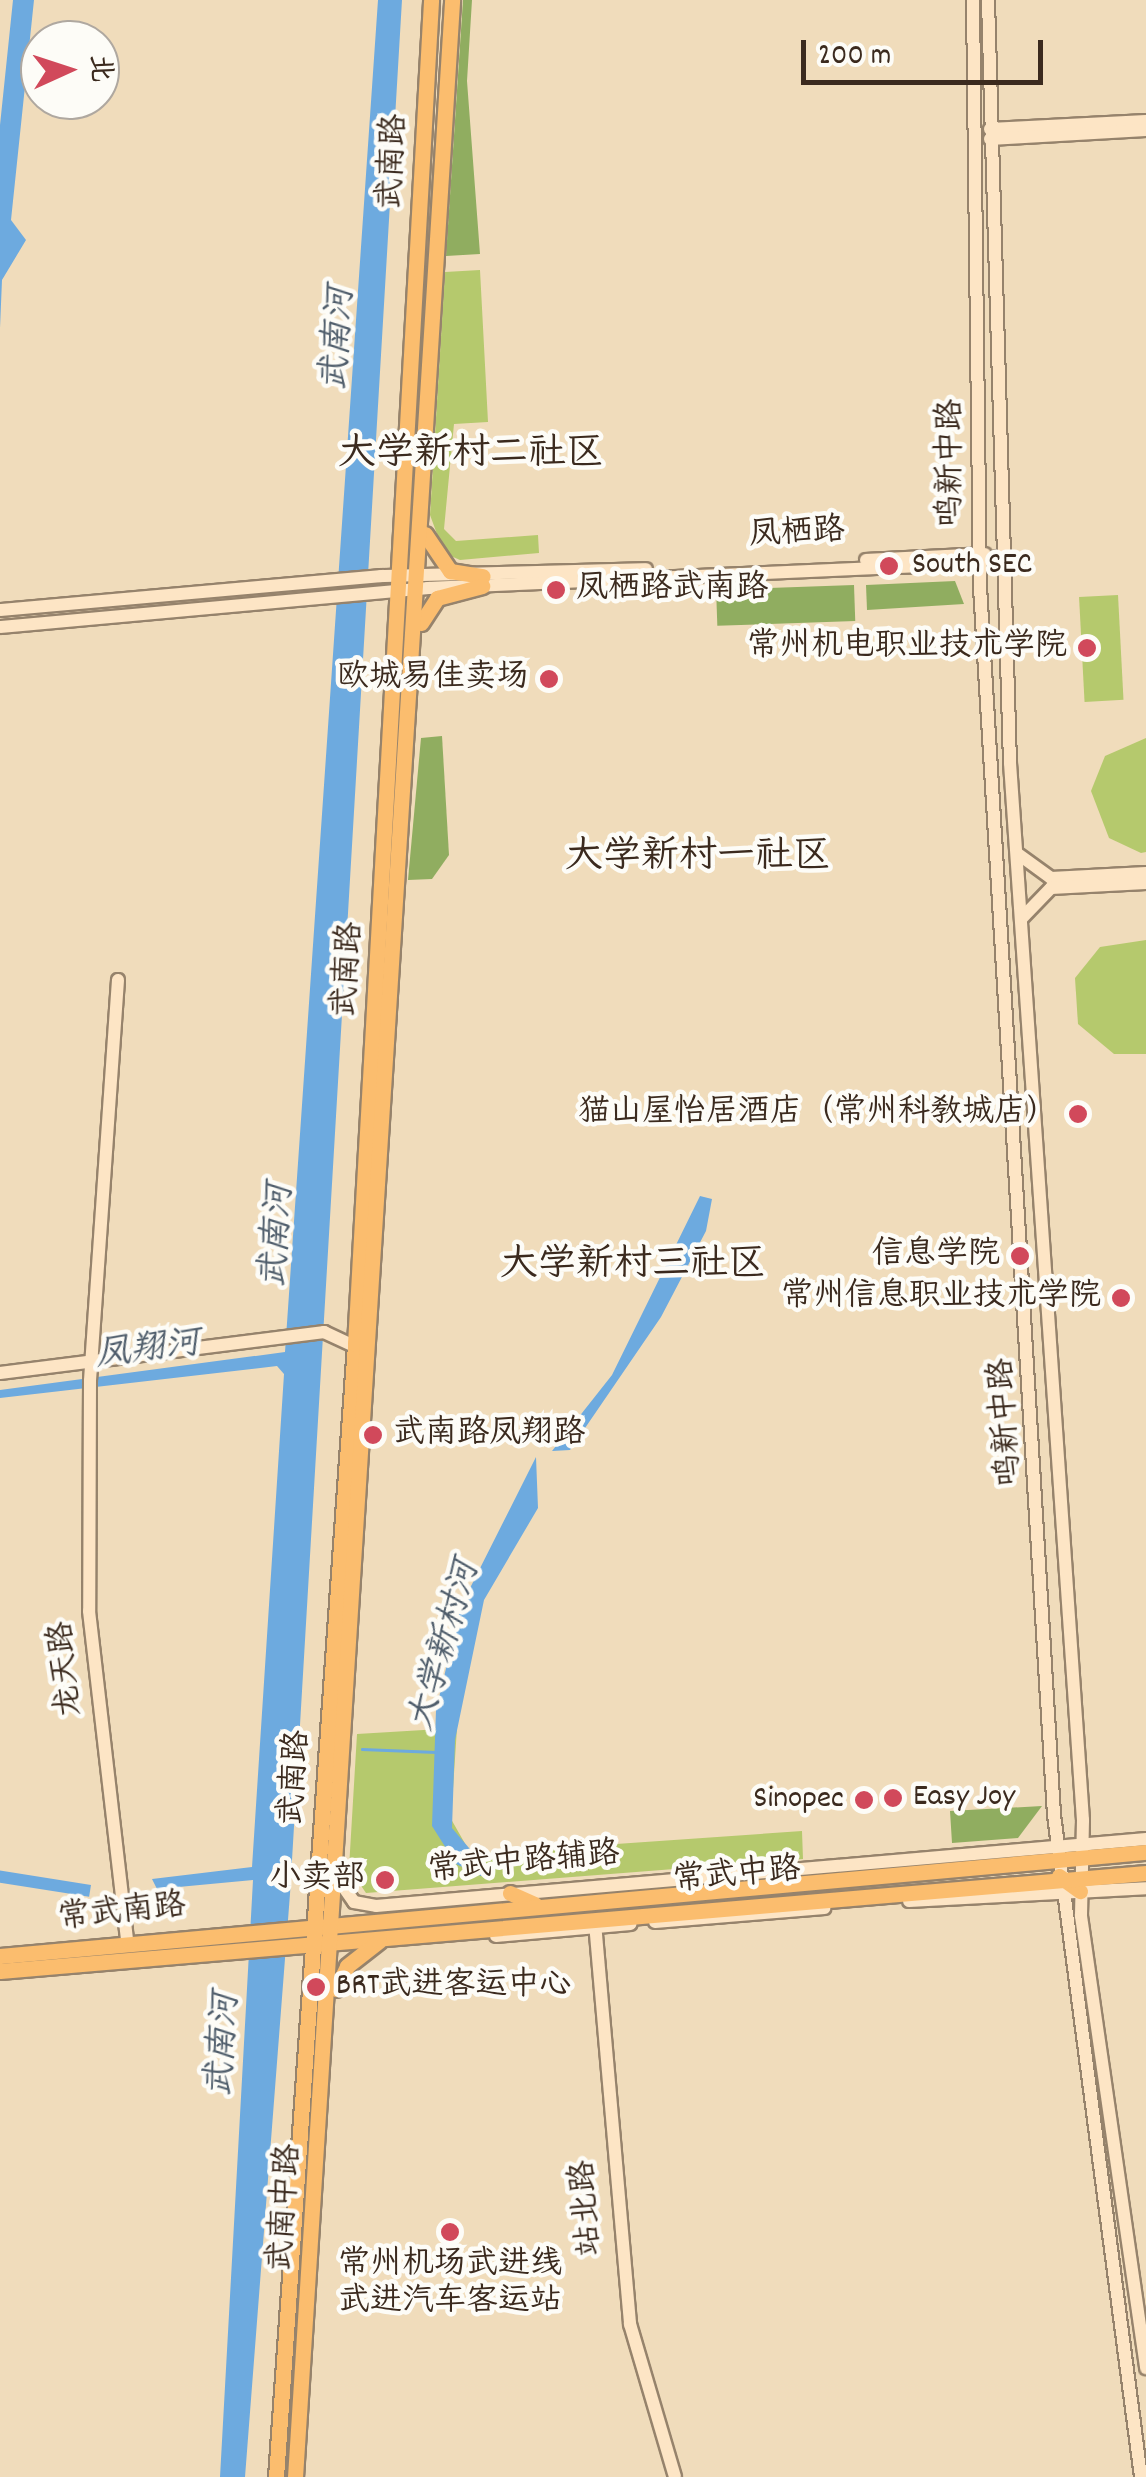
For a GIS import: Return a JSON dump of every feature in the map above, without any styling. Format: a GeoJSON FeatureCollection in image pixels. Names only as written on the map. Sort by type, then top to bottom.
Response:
{"type":"FeatureCollection","features":[{"type":"Feature","properties":{"kind":"main road","name":"武南路"},"geometry":{"type":"LineString","coordinates":[[313,1944],[355,1348],[432,0]]}},
{"type":"Feature","properties":{"kind":"main road","name":"武南路"},"geometry":{"type":"LineString","coordinates":[[334,1942],[342,1923],[338,1879],[416,651],[452,0]]}},
{"type":"Feature","properties":{"kind":"main road","name":"鸣新中路"},"geometry":{"type":"LineString","coordinates":[[973,0],[980,559],[1057,1868],[1142,2477]]}},
{"type":"Feature","properties":{"kind":"main road","name":"鸣新中路"},"geometry":{"type":"LineString","coordinates":[[988,0],[1017,853],[1083,1851],[1080,1884],[1146,2361]]}},
{"type":"Feature","properties":{"kind":"main road"},"geometry":{"type":"LineString","coordinates":[[990,134],[1146,121]]}},
{"type":"Feature","properties":{"kind":"main road"},"geometry":{"type":"LineString","coordinates":[[990,134],[1146,130]]}},
{"type":"Feature","properties":{"kind":"main road"},"geometry":{"type":"LineString","coordinates":[[423,516],[434,558],[483,581]]}},
{"type":"Feature","properties":{"kind":"main road","name":"凤栖路"},"geometry":{"type":"LineString","coordinates":[[0,610],[381,576],[401,584],[419,584],[1006,555]]}},
{"type":"Feature","properties":{"kind":"main road"},"geometry":{"type":"LineString","coordinates":[[416,651],[424,611],[437,598],[483,581]]}},
{"type":"Feature","properties":{"kind":"main road","name":"凤栖路"},"geometry":{"type":"LineString","coordinates":[[0,628],[378,596],[401,584]]}},
{"type":"Feature","properties":{"kind":"main road"},"geometry":{"type":"LineString","coordinates":[[1017,853],[1051,878],[1146,873]]}},
{"type":"Feature","properties":{"kind":"main road"},"geometry":{"type":"LineString","coordinates":[[1021,920],[1050,888],[1146,883]]}},
{"type":"Feature","properties":{"kind":"main road","name":"龙天路"},"geometry":{"type":"LineString","coordinates":[[118,980],[91,1375],[88,1611],[127,1939]]}},
{"type":"Feature","properties":{"kind":"main road"},"geometry":{"type":"LineString","coordinates":[[0,1376],[91,1375],[276,1341],[335,1336],[371,1359]]}},
{"type":"Feature","properties":{"kind":"main road"},"geometry":{"type":"LineString","coordinates":[[1083,1851],[1146,1839]]}},
{"type":"Feature","properties":{"kind":"main road","name":"常武中路"},"geometry":{"type":"LineString","coordinates":[[313,1944],[594,1923],[1057,1868],[1083,1851],[1146,1852]]}},
{"type":"Feature","properties":{"kind":"main road"},"geometry":{"type":"LineString","coordinates":[[905,1874],[916,1860],[934,1870]]}},
{"type":"Feature","properties":{"kind":"main road","name":"常武中路辅路"},"geometry":{"type":"LineString","coordinates":[[376,1906],[916,1860],[1057,1868]]}},
{"type":"Feature","properties":{"kind":"main road"},"geometry":{"type":"LineString","coordinates":[[819,1883],[836,1866]]}},
{"type":"Feature","properties":{"kind":"main road"},"geometry":{"type":"LineString","coordinates":[[292,1922],[312,1901],[318,1868]]}},
{"type":"Feature","properties":{"kind":"main road"},"geometry":{"type":"LineString","coordinates":[[594,1923],[748,1915],[1057,1868]]}},
{"type":"Feature","properties":{"kind":"main road","name":"常武中路"},"geometry":{"type":"LineString","coordinates":[[314,1925],[934,1870],[1057,1868],[1080,1884],[1146,1874]]}},
{"type":"Feature","properties":{"kind":"main road"},"geometry":{"type":"LineString","coordinates":[[338,1879],[354,1902],[376,1906]]}},
{"type":"Feature","properties":{"kind":"main road"},"geometry":{"type":"LineString","coordinates":[[1080,1884],[1146,1888]]}},
{"type":"Feature","properties":{"kind":"main road"},"geometry":{"type":"LineString","coordinates":[[510,1893],[539,1906]]}},
{"type":"Feature","properties":{"kind":"main road"},"geometry":{"type":"LineString","coordinates":[[748,1915],[761,1902]]}},
{"type":"Feature","properties":{"kind":"main road"},"geometry":{"type":"LineString","coordinates":[[733,1904],[748,1915]]}},
{"type":"Feature","properties":{"kind":"main road"},"geometry":{"type":"LineString","coordinates":[[342,1923],[376,1906]]}},
{"type":"Feature","properties":{"kind":"main road"},"geometry":{"type":"LineString","coordinates":[[292,1922],[314,1925]]}},
{"type":"Feature","properties":{"kind":"main road","name":"常武南路"},"geometry":{"type":"LineString","coordinates":[[0,1956],[127,1939],[251,1931],[292,1922]]}},
{"type":"Feature","properties":{"kind":"main road","name":"站北路"},"geometry":{"type":"LineString","coordinates":[[594,1923],[630,2324],[675,2477]]}},
{"type":"Feature","properties":{"kind":"main road"},"geometry":{"type":"LineString","coordinates":[[329,2012],[347,1966],[380,1940]]}},
{"type":"Feature","properties":{"kind":"main road","name":"武南中路"},"geometry":{"type":"LineString","coordinates":[[295,2477],[334,1942]]}},
{"type":"Feature","properties":{"kind":"main road"},"geometry":{"type":"LineString","coordinates":[[310,1982],[290,1948],[313,1944]]}},
{"type":"Feature","properties":{"kind":"main road","name":"武南中路"},"geometry":{"type":"LineString","coordinates":[[276,2477],[313,1944]]}},
{"type":"Feature","properties":{"kind":"main road","name":"常武南路"},"geometry":{"type":"LineString","coordinates":[[0,1971],[249,1948],[290,1948]]}},
{"type":"Feature","properties":{"kind":"green space"},"geometry":{"type":"Polygon","coordinates":[[[463,0],[472,0],[467,81],[480,254],[446,256],[463,0]]]}},
{"type":"Feature","properties":{"kind":"green space"},"geometry":{"type":"Polygon","coordinates":[[[480,270],[488,422],[454,424],[444,529],[456,541],[538,535],[539,553],[460,560],[444,553],[430,515],[445,272],[480,270]]]}},
{"type":"Feature","properties":{"kind":"green space"},"geometry":{"type":"Polygon","coordinates":[[[955,581],[964,604],[867,610],[866,585],[955,581]]]}},
{"type":"Feature","properties":{"kind":"green space"},"geometry":{"type":"Polygon","coordinates":[[[854,585],[855,621],[717,626],[716,590],[854,585]]]}},
{"type":"Feature","properties":{"kind":"green space"},"geometry":{"type":"Polygon","coordinates":[[[1118,595],[1123,700],[1085,702],[1079,597],[1118,595]]]}},
{"type":"Feature","properties":{"kind":"green space"},"geometry":{"type":"Polygon","coordinates":[[[442,736],[449,855],[432,879],[408,880],[421,738],[442,736]]]}},
{"type":"Feature","properties":{"kind":"green space"},"geometry":{"type":"Polygon","coordinates":[[[1146,738],[1146,852],[1141,853],[1109,838],[1091,791],[1105,756],[1146,738]]]}},
{"type":"Feature","properties":{"kind":"green space"},"geometry":{"type":"Polygon","coordinates":[[[1146,940],[1146,1054],[1114,1054],[1078,1024],[1075,978],[1100,947],[1146,940]]]}},
{"type":"Feature","properties":{"kind":"green space"},"geometry":{"type":"Polygon","coordinates":[[[457,1728],[451,1819],[471,1854],[802,1831],[803,1859],[366,1893],[349,1868],[357,1734],[457,1728]]]}},
{"type":"Feature","properties":{"kind":"green space"},"geometry":{"type":"Polygon","coordinates":[[[1042,1806],[1018,1838],[952,1843],[950,1811],[1042,1806]]]}},
{"type":"Feature","properties":{"kind":"water"},"geometry":{"type":"Polygon","coordinates":[[[13,0],[34,0],[32,20],[20,20],[21,120],[11,220],[26,240],[2,280],[0,328],[0,125],[13,0]]]}},
{"type":"Feature","properties":{"kind":"water"},"geometry":{"type":"Polygon","coordinates":[[[378,0],[402,0],[290,1894],[245,2477],[220,2477],[253,1880],[157,1889],[152,1879],[252,1867],[284,1374],[277,1366],[0,1398],[0,1390],[285,1352],[378,0]]]}},
{"type":"Feature","properties":{"kind":"water"},"geometry":{"type":"Polygon","coordinates":[[[700,1196],[712,1199],[706,1231],[661,1317],[570,1450],[552,1451],[612,1375],[700,1196]]]}},
{"type":"Feature","properties":{"kind":"water"},"geometry":{"type":"Polygon","coordinates":[[[536,1457],[538,1508],[484,1600],[455,1740],[452,1828],[492,1875],[481,1876],[456,1864],[432,1826],[436,1710],[461,1606],[536,1457]]]}},
{"type":"Feature","properties":{"kind":"water"},"geometry":{"type":"Polygon","coordinates":[[[0,1871],[91,1885],[89,1897],[0,1883],[0,1871]]]}},
{"type":"Feature","properties":{"kind":"waterway","name":"大学新村河"},"geometry":{"type":"LineString","coordinates":[[362,1749],[436,1752]]}},
{"type":"Feature","properties":{"kind":"place","name":"South SEC"},"geometry":{"type":"Point","coordinates":[889,566]}},
{"type":"Feature","properties":{"kind":"place","name":"凤栖路武南路"},"geometry":{"type":"Point","coordinates":[556,590]}},
{"type":"Feature","properties":{"kind":"place","name":"常州机电职业技术学院"},"geometry":{"type":"Point","coordinates":[1087,648]}},
{"type":"Feature","properties":{"kind":"place","name":"欧城易佳卖场"},"geometry":{"type":"Point","coordinates":[549,679]}},
{"type":"Feature","properties":{"kind":"place","name":"猫山屋怡居酒店（常州科教城店）"},"geometry":{"type":"Point","coordinates":[1078,1114]}},
{"type":"Feature","properties":{"kind":"place","name":"信息学院"},"geometry":{"type":"Point","coordinates":[1020,1256]}},
{"type":"Feature","properties":{"kind":"place","name":"常州信息职业技术学院"},"geometry":{"type":"Point","coordinates":[1121,1298]}},
{"type":"Feature","properties":{"kind":"place","name":"武南路凤翔路"},"geometry":{"type":"Point","coordinates":[373,1435]}},
{"type":"Feature","properties":{"kind":"place","name":"Easy Joy"},"geometry":{"type":"Point","coordinates":[893,1798]}},
{"type":"Feature","properties":{"kind":"place","name":"Sinopec"},"geometry":{"type":"Point","coordinates":[864,1800]}},
{"type":"Feature","properties":{"kind":"place","name":"小卖部"},"geometry":{"type":"Point","coordinates":[385,1880]}},
{"type":"Feature","properties":{"kind":"place","name":"BRT武进客运中心"},"geometry":{"type":"Point","coordinates":[316,1987]}},
{"type":"Feature","properties":{"kind":"place","name":"常州机场武进线 武进汽车客运站"},"geometry":{"type":"Point","coordinates":[450,2232]}},
{"type":"Feature","properties":{"kind":"district","name":"大学新村二社区"},"geometry":{"type":"Point","coordinates":[471,456]}},
{"type":"Feature","properties":{"kind":"district","name":"大学新村一社区"},"geometry":{"type":"Point","coordinates":[698,859]}},
{"type":"Feature","properties":{"kind":"district","name":"大学新村三社区"},"geometry":{"type":"Point","coordinates":[633,1267]}},
{"type":"Feature","properties":{"kind":"water label","name":"武南河"},"geometry":{"type":"Point","coordinates":[340,339]}},
{"type":"Feature","properties":{"kind":"water label","name":"武南河"},"geometry":{"type":"Point","coordinates":[279,1236]}},
{"type":"Feature","properties":{"kind":"water label","name":"凤翔河"},"geometry":{"type":"Point","coordinates":[148,1351]}},
{"type":"Feature","properties":{"kind":"water label","name":"武南河"},"geometry":{"type":"Point","coordinates":[225,2045]}}]}
